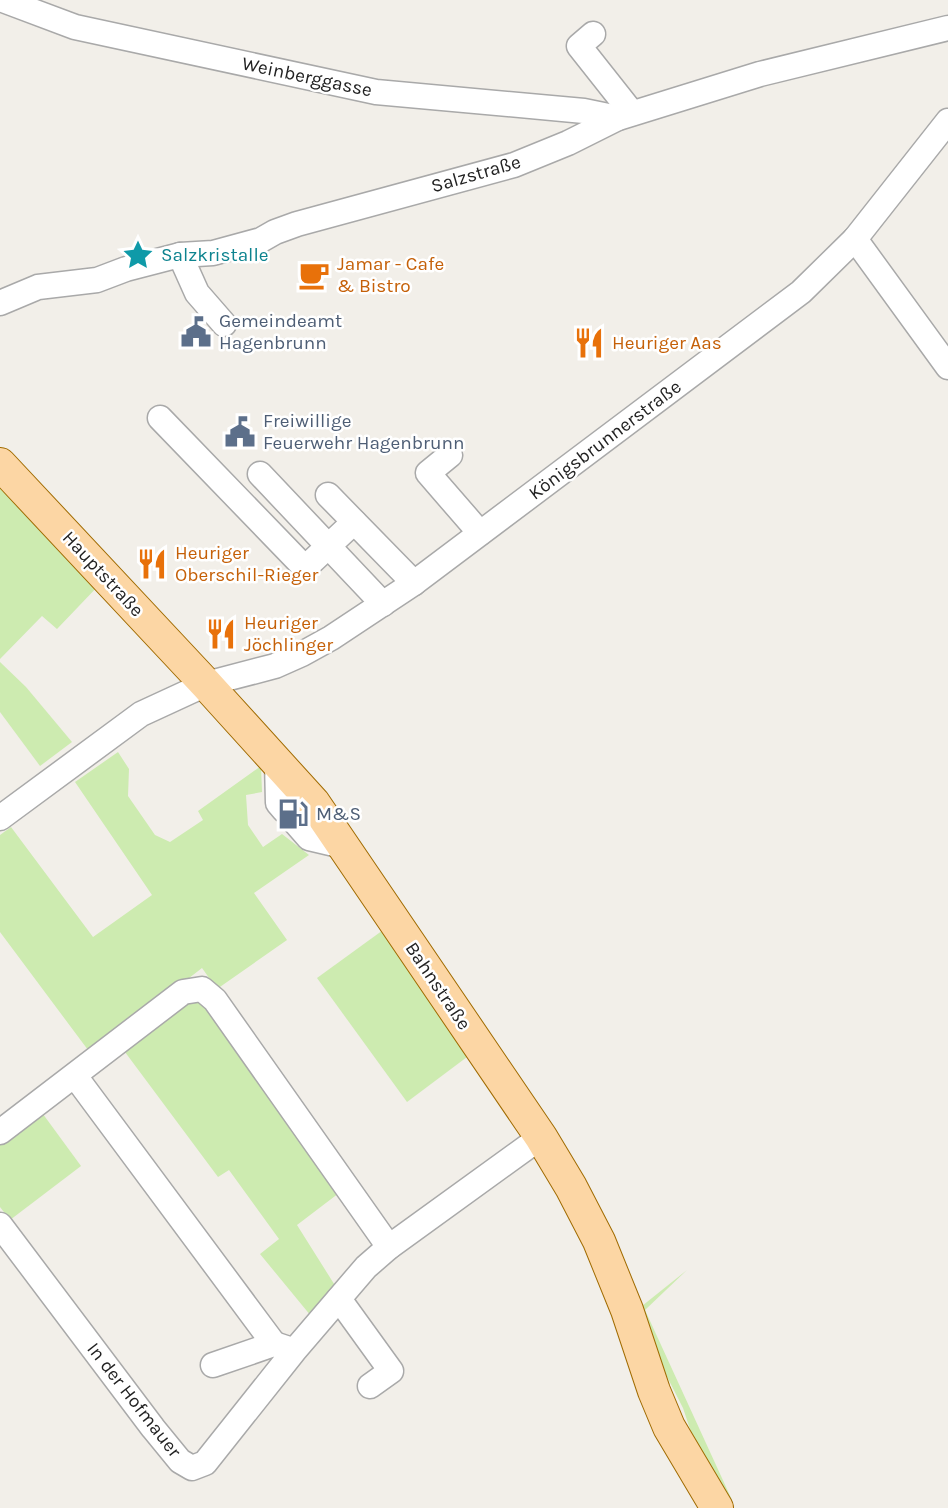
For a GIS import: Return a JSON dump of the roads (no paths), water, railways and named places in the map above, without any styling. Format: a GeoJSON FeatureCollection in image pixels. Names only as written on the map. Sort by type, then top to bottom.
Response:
{"type":"FeatureCollection","features":[{"type":"Feature","properties":{"kind":"main road","name":"Hauptstraße"},"geometry":{"type":"LineString","coordinates":[[0,464],[206,684]]}},
{"type":"Feature","properties":{"kind":"main road","name":"Bahnstraße"},"geometry":{"type":"LineString","coordinates":[[206,684],[314,803],[541,1137],[590,1223],[628,1315],[670,1392],[710,1494]]}},
{"type":"Feature","properties":{"kind":"street","name":"Weinberggasse"},"geometry":{"type":"LineString","coordinates":[[3,0],[75,27],[376,92],[625,116]]}},
{"type":"Feature","properties":{"kind":"street","name":"Salzstraße"},"geometry":{"type":"LineString","coordinates":[[0,303],[38,287],[97,280],[126,269],[180,255],[213,253],[261,240],[297,224],[514,165],[625,116],[760,75],[948,28]]}},
{"type":"Feature","properties":{"kind":"street"},"geometry":{"type":"LineString","coordinates":[[593,34],[579,46],[625,116]]}},
{"type":"Feature","properties":{"kind":"street","name":"Königsbrunnerstraße"},"geometry":{"type":"LineString","coordinates":[[0,818],[142,714],[206,684],[275,666],[302,654],[414,583],[801,292],[855,239],[948,121]]}},
{"type":"Feature","properties":{"kind":"street"},"geometry":{"type":"LineString","coordinates":[[855,239],[948,367]]}},
{"type":"Feature","properties":{"kind":"street"},"geometry":{"type":"LineString","coordinates":[[180,255],[197,293],[224,324]]}},
{"type":"Feature","properties":{"kind":"street"},"geometry":{"type":"LineString","coordinates":[[160,418],[305,568],[354,522]]}},
{"type":"Feature","properties":{"kind":"street"},"geometry":{"type":"LineString","coordinates":[[450,455],[428,473],[480,533]]}},
{"type":"Feature","properties":{"kind":"street"},"geometry":{"type":"LineString","coordinates":[[260,474],[383,604]]}},
{"type":"Feature","properties":{"kind":"street"},"geometry":{"type":"LineString","coordinates":[[328,495],[414,583]]}},
{"type":"Feature","properties":{"kind":"street"},"geometry":{"type":"LineString","coordinates":[[277,761],[278,803],[309,838],[343,846]]}},
{"type":"Feature","properties":{"kind":"street"},"geometry":{"type":"LineString","coordinates":[[0,1132],[183,992],[202,989],[215,1000],[388,1247]]}},
{"type":"Feature","properties":{"kind":"street"},"geometry":{"type":"LineString","coordinates":[[75,1076],[284,1347],[213,1365]]}},
{"type":"Feature","properties":{"kind":"street","name":"In der Hofmauer"},"geometry":{"type":"LineString","coordinates":[[0,1225],[153,1428],[180,1461],[191,1468],[205,1463],[284,1347],[339,1299],[366,1267],[388,1247],[541,1137]]}},
{"type":"Feature","properties":{"kind":"street"},"geometry":{"type":"LineString","coordinates":[[339,1299],[391,1371],[370,1386]]}},
{"type":"Feature","properties":{"kind":"place","name":"Salzkristalle"},"geometry":{"type":"Point","coordinates":[138,255]}},
{"type":"Feature","properties":{"kind":"place","name":"Jamar - Cafe & Bistro"},"geometry":{"type":"Point","coordinates":[314,275]}},
{"type":"Feature","properties":{"kind":"place","name":"Gemeindeamt Hagenbrunn"},"geometry":{"type":"Point","coordinates":[196,332]}},
{"type":"Feature","properties":{"kind":"place","name":"Heuriger Aas"},"geometry":{"type":"Point","coordinates":[589,343]}},
{"type":"Feature","properties":{"kind":"place","name":"Freiwillige Feuerwehr Hagenbrunn"},"geometry":{"type":"Point","coordinates":[240,432]}},
{"type":"Feature","properties":{"kind":"place","name":"Heuriger Oberschil-Rieger"},"geometry":{"type":"Point","coordinates":[152,564]}},
{"type":"Feature","properties":{"kind":"place","name":"Heuriger Jöchlinger"},"geometry":{"type":"Point","coordinates":[221,634]}},
{"type":"Feature","properties":{"kind":"place","name":"M&S"},"geometry":{"type":"Point","coordinates":[293,814]}}]}
